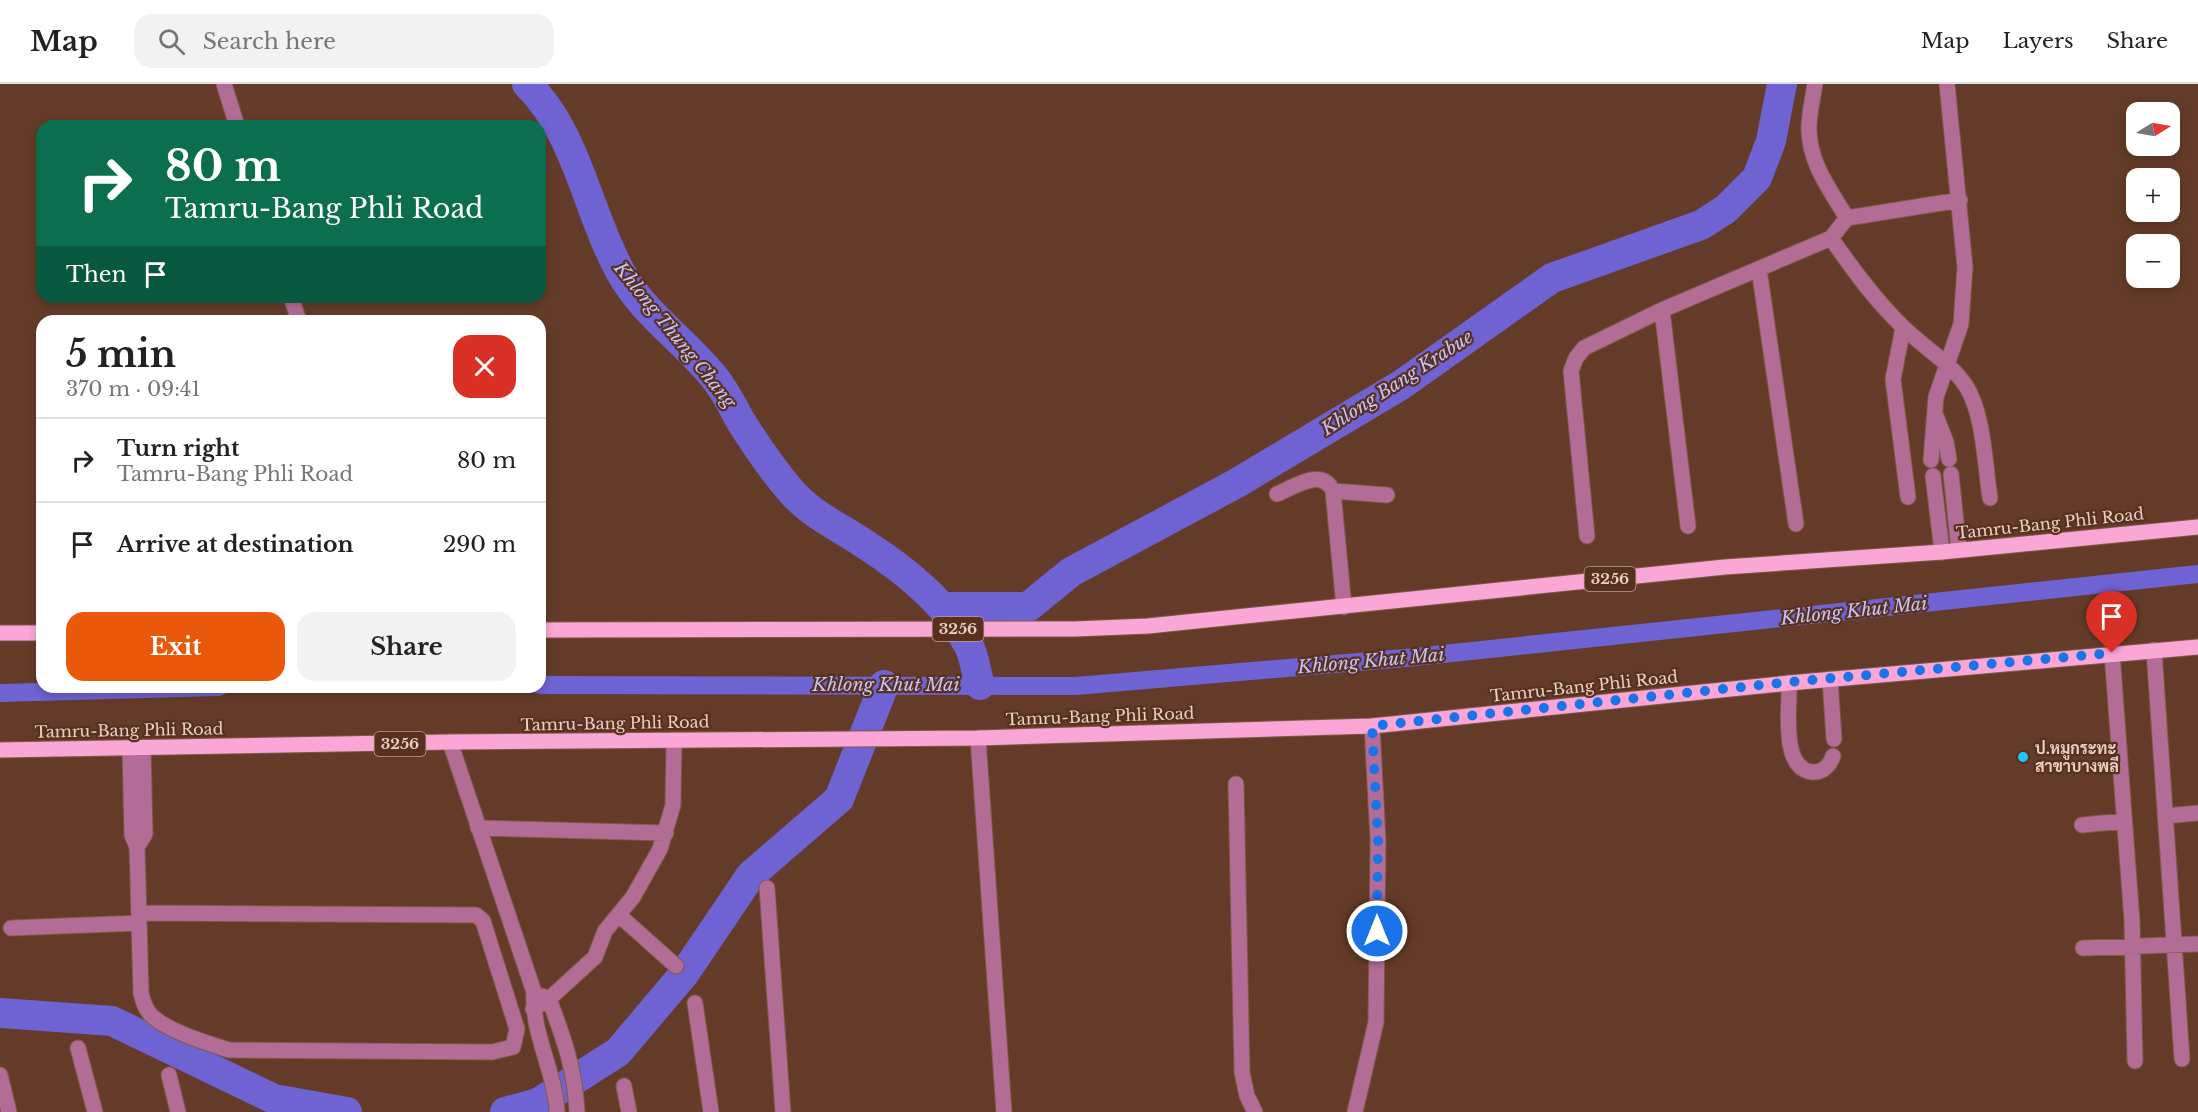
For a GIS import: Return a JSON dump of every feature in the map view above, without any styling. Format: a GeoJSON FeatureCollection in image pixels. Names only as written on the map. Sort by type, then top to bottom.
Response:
{"type":"FeatureCollection","features":[{"type":"Feature","properties":{"kind":"main road","name":"Tamru-Bang Phli Road"},"geometry":{"type":"LineString","coordinates":[[546,630],[894,630],[1148,626],[1725,567],[1942,552],[2198,527]]}},
{"type":"Feature","properties":{"kind":"main road"},"geometry":{"type":"LineString","coordinates":[[0,633],[36,633]]}},
{"type":"Feature","properties":{"kind":"main road","name":"Tamru-Bang Phli Road"},"geometry":{"type":"LineString","coordinates":[[0,750],[450,742],[978,738],[1372,726],[1790,682],[2198,647]]}},
{"type":"Feature","properties":{"kind":"street"},"geometry":{"type":"LineString","coordinates":[[224,84],[235,120]]}},
{"type":"Feature","properties":{"kind":"street"},"geometry":{"type":"LineString","coordinates":[[1815,84],[1809,126],[1810,146],[1822,178],[1847,218]]}},
{"type":"Feature","properties":{"kind":"street"},"geometry":{"type":"LineString","coordinates":[[1931,460],[1930,444],[1936,416],[1936,397],[1946,362],[1961,324],[1965,267],[1947,84]]}},
{"type":"Feature","properties":{"kind":"street"},"geometry":{"type":"LineString","coordinates":[[1587,536],[1572,382],[1573,364],[1584,348],[1662,310],[1831,238],[1847,218],[1960,200]]}},
{"type":"Feature","properties":{"kind":"street"},"geometry":{"type":"LineString","coordinates":[[1831,238],[1867,290],[1903,328],[1946,362],[1967,387],[1977,413],[1990,498]]}},
{"type":"Feature","properties":{"kind":"street"},"geometry":{"type":"LineString","coordinates":[[1760,269],[1796,524]]}},
{"type":"Feature","properties":{"kind":"street"},"geometry":{"type":"LineString","coordinates":[[1662,310],[1688,526]]}},
{"type":"Feature","properties":{"kind":"street"},"geometry":{"type":"LineString","coordinates":[[1903,328],[1893,379],[1908,497]]}},
{"type":"Feature","properties":{"kind":"street"},"geometry":{"type":"LineString","coordinates":[[1936,416],[1946,442],[1959,550]]}},
{"type":"Feature","properties":{"kind":"street"},"geometry":{"type":"LineString","coordinates":[[1933,476],[1942,552]]}},
{"type":"Feature","properties":{"kind":"street"},"geometry":{"type":"LineString","coordinates":[[1277,494],[1311,480],[1321,479],[1330,483],[1333,491],[1344,607]]}},
{"type":"Feature","properties":{"kind":"street"},"geometry":{"type":"LineString","coordinates":[[1333,491],[1388,495]]}},
{"type":"Feature","properties":{"kind":"street"},"geometry":{"type":"LineString","coordinates":[[2154,650],[2182,1059]]}},
{"type":"Feature","properties":{"kind":"street"},"geometry":{"type":"LineString","coordinates":[[2112,653],[2133,946],[2135,1061]]}},
{"type":"Feature","properties":{"kind":"street"},"geometry":{"type":"LineString","coordinates":[[1830,679],[1834,739]]}},
{"type":"Feature","properties":{"kind":"street"},"geometry":{"type":"LineString","coordinates":[[1790,682],[1790,748],[1794,761],[1807,771],[1817,772],[1830,765],[1833,756]]}},
{"type":"Feature","properties":{"kind":"street"},"geometry":{"type":"LineString","coordinates":[[1355,1112],[1376,1022],[1378,840],[1372,726]]}},
{"type":"Feature","properties":{"kind":"street"},"geometry":{"type":"LineString","coordinates":[[978,738],[1004,1112]]}},
{"type":"Feature","properties":{"kind":"street"},"geometry":{"type":"LineString","coordinates":[[533,1009],[549,999],[595,957],[605,931],[620,916],[660,849],[673,805],[674,740]]}},
{"type":"Feature","properties":{"kind":"street"},"geometry":{"type":"LineString","coordinates":[[450,742],[534,992],[533,1009],[556,1089],[557,1112]]}},
{"type":"Feature","properties":{"kind":"street"},"geometry":{"type":"LineString","coordinates":[[11,928],[139,918],[476,915],[483,921],[513,1013],[516,1039],[513,1047],[492,1052],[229,1050],[198,1041],[152,1016],[145,1008],[141,993],[139,918],[137,847],[146,834],[136,747]]}},
{"type":"Feature","properties":{"kind":"street"},"geometry":{"type":"LineString","coordinates":[[1236,784],[1242,1072],[1247,1096],[1255,1112]]}},
{"type":"Feature","properties":{"kind":"street"},"geometry":{"type":"LineString","coordinates":[[2166,816],[2198,813]]}},
{"type":"Feature","properties":{"kind":"street"},"geometry":{"type":"LineString","coordinates":[[2082,825],[2124,821]]}},
{"type":"Feature","properties":{"kind":"street"},"geometry":{"type":"LineString","coordinates":[[478,828],[666,834]]}},
{"type":"Feature","properties":{"kind":"street"},"geometry":{"type":"LineString","coordinates":[[767,888],[783,1112]]}},
{"type":"Feature","properties":{"kind":"street"},"geometry":{"type":"LineString","coordinates":[[620,916],[676,966]]}},
{"type":"Feature","properties":{"kind":"street"},"geometry":{"type":"LineString","coordinates":[[2083,948],[2198,944]]}},
{"type":"Feature","properties":{"kind":"street"},"geometry":{"type":"LineString","coordinates":[[534,992],[549,999],[575,1079],[577,1112]]}},
{"type":"Feature","properties":{"kind":"street"},"geometry":{"type":"LineString","coordinates":[[695,1003],[711,1112]]}},
{"type":"Feature","properties":{"kind":"street"},"geometry":{"type":"LineString","coordinates":[[78,1048],[95,1112]]}},
{"type":"Feature","properties":{"kind":"street"},"geometry":{"type":"LineString","coordinates":[[0,1075],[9,1112]]}},
{"type":"Feature","properties":{"kind":"street"},"geometry":{"type":"LineString","coordinates":[[169,1075],[178,1112]]}},
{"type":"Feature","properties":{"kind":"street"},"geometry":{"type":"LineString","coordinates":[[624,1086],[629,1112]]}},
{"type":"Feature","properties":{"kind":"waterway","name":"Khlong Thung Chang"},"geometry":{"type":"LineString","coordinates":[[527,84],[544,104],[558,126],[580,174],[609,249],[621,273],[642,303],[706,367],[758,447],[790,490],[815,513],[894,564],[936,601],[960,630],[969,646],[980,685]]}},
{"type":"Feature","properties":{"kind":"waterway","name":"Khlong Bang Krabue"},"geometry":{"type":"LineString","coordinates":[[943,607],[1028,607],[1071,572],[1237,483],[1401,385],[1552,278],[1701,225],[1726,209],[1757,178],[1771,141],[1782,84]]}},
{"type":"Feature","properties":{"kind":"waterway","name":"Khlong Khut Mai"},"geometry":{"type":"LineString","coordinates":[[546,685],[1076,686],[1405,658],[2198,574]]}},
{"type":"Feature","properties":{"kind":"waterway","name":"Khlong Bang Krabue"},"geometry":{"type":"LineString","coordinates":[[505,1112],[538,1103],[618,1052],[684,974],[751,875],[839,799],[884,685]]}},
{"type":"Feature","properties":{"kind":"waterway","name":"Khlong Khut Mai"},"geometry":{"type":"LineString","coordinates":[[0,693],[36,692]]}},
{"type":"Feature","properties":{"kind":"waterway","name":"Khlong Bang Krabue"},"geometry":{"type":"LineString","coordinates":[[0,1013],[112,1021],[274,1099],[347,1112]]}},
{"type":"Feature","properties":{"kind":"place","name":"ป.หมูกระทะ สาขาบางพลี"},"geometry":{"type":"Point","coordinates":[2023,757]}},
{"type":"Feature","properties":{"kind":"route"},"geometry":{"type":"LineString","coordinates":[[1377,931],[1378,840],[1372,726],[1790,682],[2112,653]]}}]}
